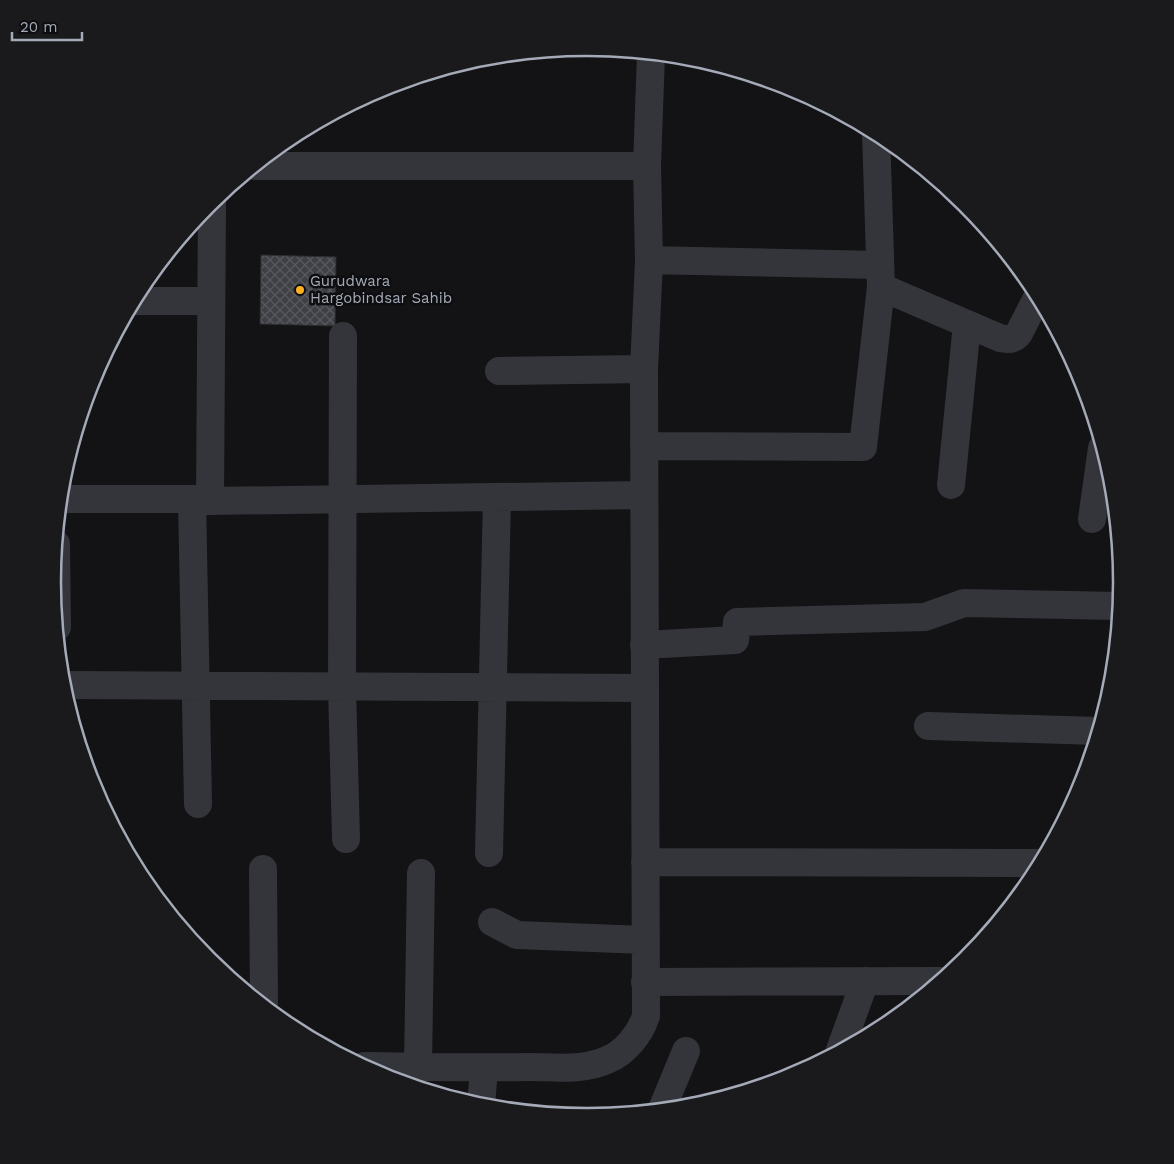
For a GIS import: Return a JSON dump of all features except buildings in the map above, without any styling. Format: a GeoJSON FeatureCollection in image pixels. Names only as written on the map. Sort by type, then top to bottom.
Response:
{"type":"FeatureCollection","features":[{"type":"Feature","properties":{"kind":"street"},"geometry":{"type":"LineString","coordinates":[[382,1066],[484,1068],[578,1067],[593,1065],[616,1056],[635,1038],[646,1016],[644,369],[649,260],[648,166],[651,60]]}},
{"type":"Feature","properties":{"kind":"street"},"geometry":{"type":"LineString","coordinates":[[644,446],[863,447],[880,276],[876,143]]}},
{"type":"Feature","properties":{"kind":"street"},"geometry":{"type":"LineString","coordinates":[[266,166],[648,166]]}},
{"type":"Feature","properties":{"kind":"street"},"geometry":{"type":"LineString","coordinates":[[198,804],[196,685],[201,500],[211,301],[212,213]]}},
{"type":"Feature","properties":{"kind":"street"},"geometry":{"type":"LineString","coordinates":[[649,260],[880,276],[967,324],[1008,340],[1015,338],[1033,305]]}},
{"type":"Feature","properties":{"kind":"street"},"geometry":{"type":"LineString","coordinates":[[143,301],[211,301]]}},
{"type":"Feature","properties":{"kind":"street"},"geometry":{"type":"LineString","coordinates":[[951,485],[967,324]]}},
{"type":"Feature","properties":{"kind":"street"},"geometry":{"type":"LineString","coordinates":[[343,336],[342,686],[346,839]]}},
{"type":"Feature","properties":{"kind":"street"},"geometry":{"type":"LineString","coordinates":[[499,370],[644,369]]}},
{"type":"Feature","properties":{"kind":"street"},"geometry":{"type":"LineString","coordinates":[[1092,519],[1100,465]]}},
{"type":"Feature","properties":{"kind":"street"},"geometry":{"type":"LineString","coordinates":[[68,499],[201,500],[644,495]]}},
{"type":"Feature","properties":{"kind":"street"},"geometry":{"type":"LineString","coordinates":[[489,853],[494,687],[496,497]]}},
{"type":"Feature","properties":{"kind":"street"},"geometry":{"type":"LineString","coordinates":[[644,645],[736,640],[737,622],[924,617],[964,603],[1112,606]]}},
{"type":"Feature","properties":{"kind":"street"},"geometry":{"type":"LineString","coordinates":[[71,685],[645,688]]}},
{"type":"Feature","properties":{"kind":"street"},"geometry":{"type":"LineString","coordinates":[[928,726],[1091,731]]}},
{"type":"Feature","properties":{"kind":"street"},"geometry":{"type":"LineString","coordinates":[[645,862],[1031,863]]}},
{"type":"Feature","properties":{"kind":"street"},"geometry":{"type":"LineString","coordinates":[[263,869],[264,997]]}},
{"type":"Feature","properties":{"kind":"street"},"geometry":{"type":"LineString","coordinates":[[418,1067],[421,873]]}},
{"type":"Feature","properties":{"kind":"street"},"geometry":{"type":"LineString","coordinates":[[492,922],[517,935],[645,940]]}},
{"type":"Feature","properties":{"kind":"street"},"geometry":{"type":"LineString","coordinates":[[843,1041],[865,981]]}},
{"type":"Feature","properties":{"kind":"street"},"geometry":{"type":"LineString","coordinates":[[646,982],[929,981]]}},
{"type":"Feature","properties":{"kind":"street"},"geometry":{"type":"LineString","coordinates":[[665,1102],[686,1052]]}},
{"type":"Feature","properties":{"kind":"street"},"geometry":{"type":"LineString","coordinates":[[482,1097],[484,1068]]}},
{"type":"Feature","properties":{"kind":"place","name":"Gurudwara Hargobindsar Sahib"},"geometry":{"type":"Point","coordinates":[300,290]}}]}
